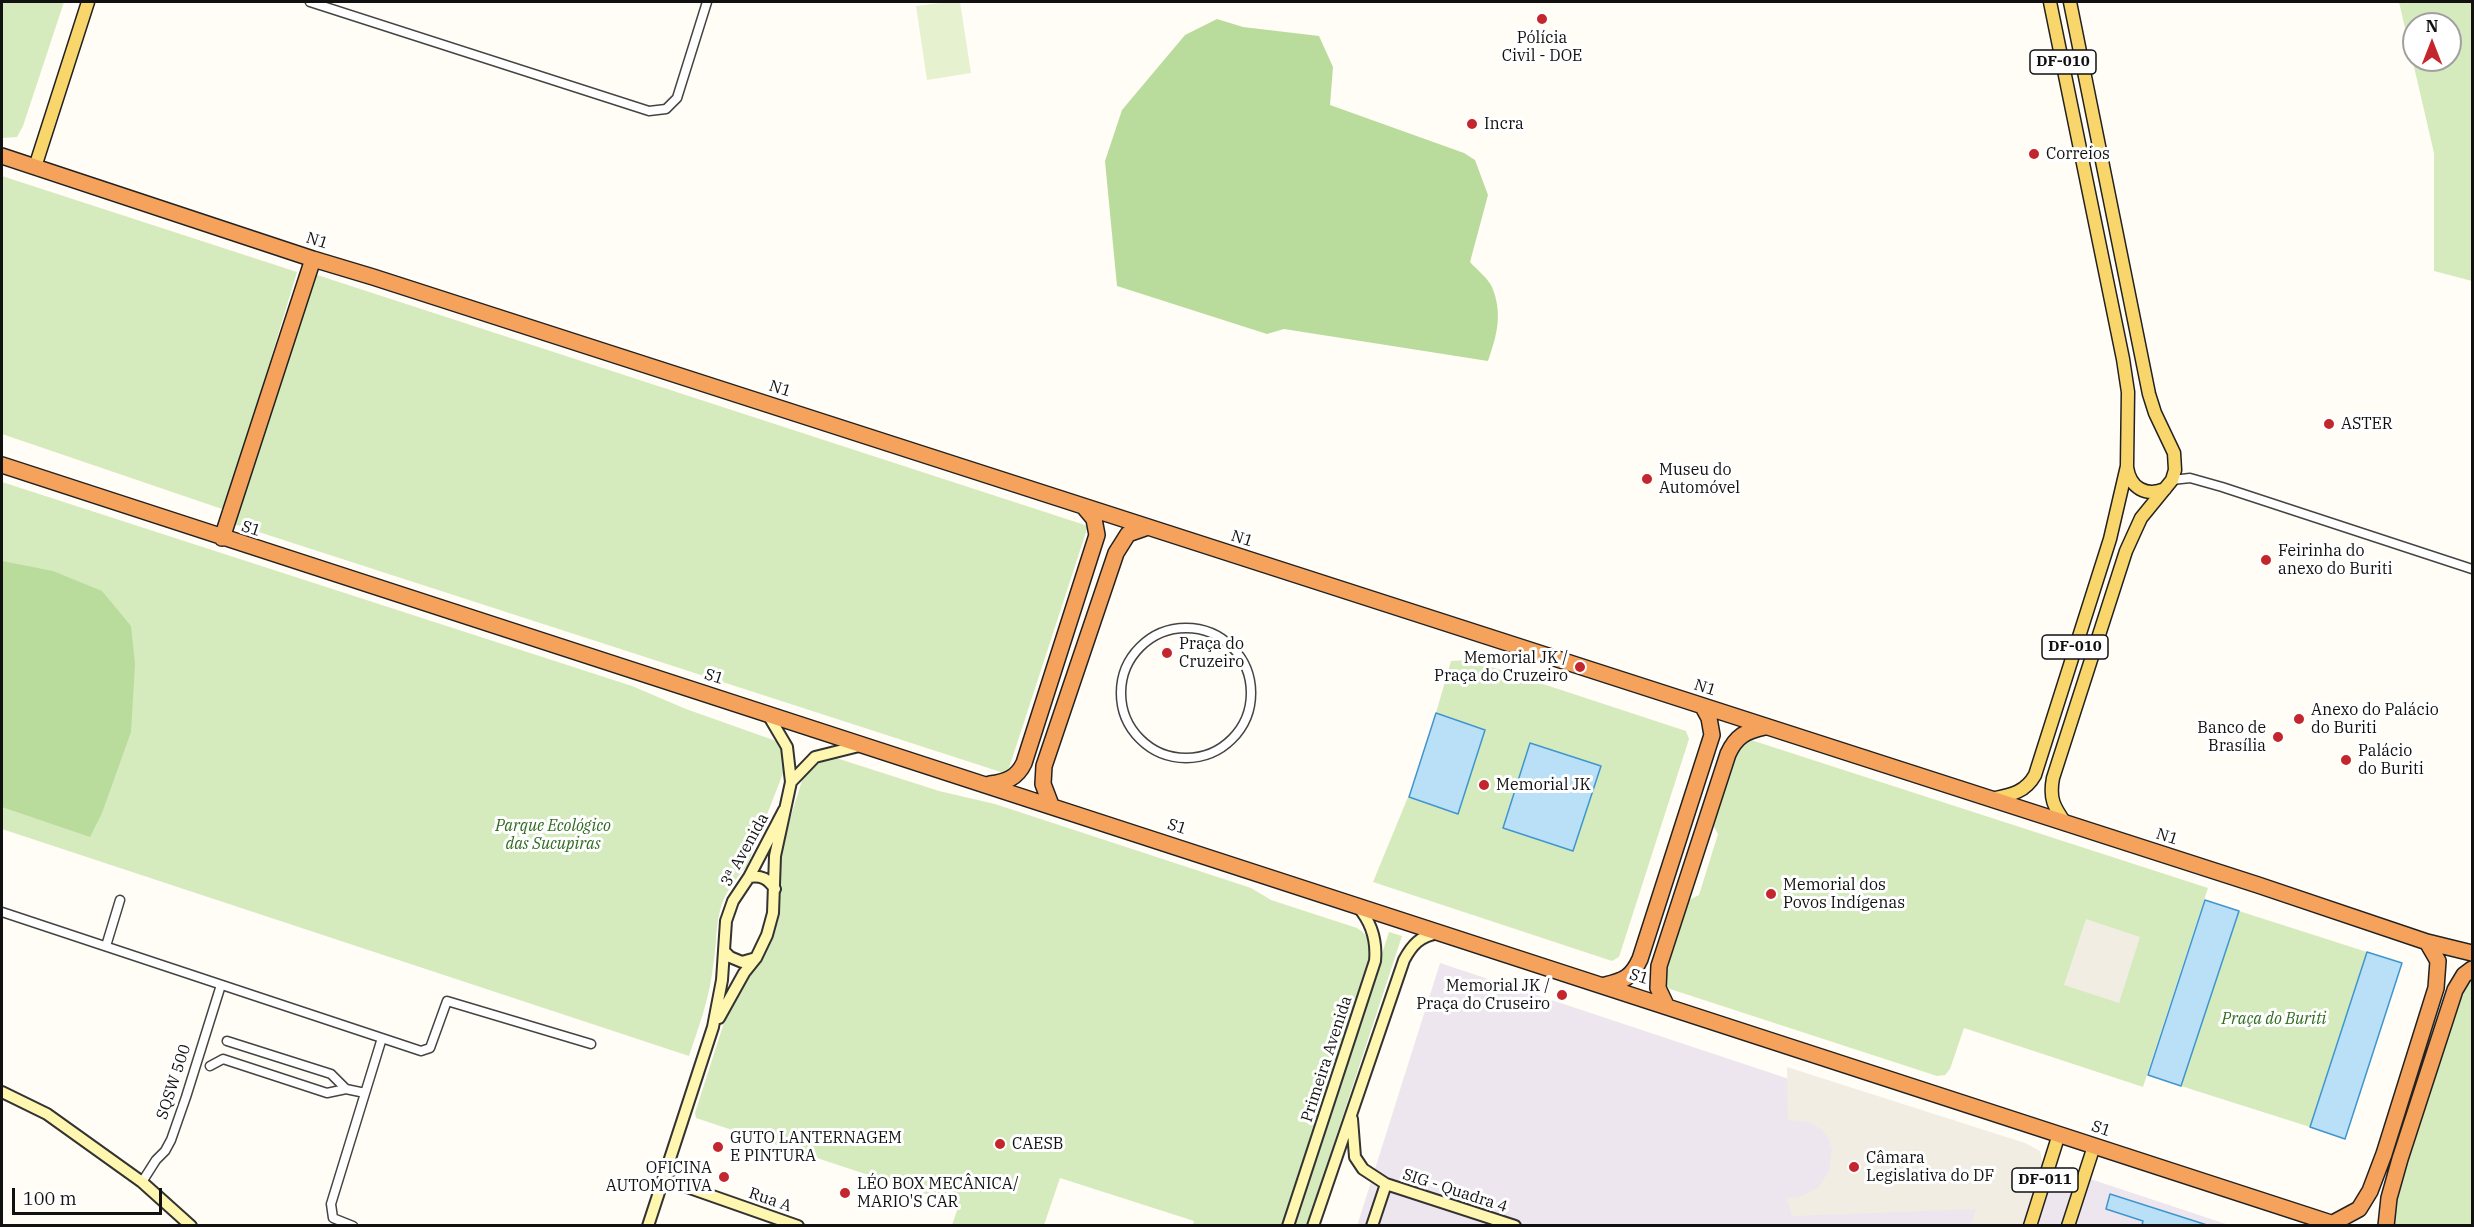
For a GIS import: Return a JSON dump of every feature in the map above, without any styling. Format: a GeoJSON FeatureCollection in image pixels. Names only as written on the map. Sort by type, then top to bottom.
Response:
{"type":"FeatureCollection","features":[{"type":"Feature","properties":{"kind":"highway","name":"N1"},"geometry":{"type":"LineString","coordinates":[[2,156],[313,260],[395,284],[2427,942],[2472,953]]}},
{"type":"Feature","properties":{"kind":"highway"},"geometry":{"type":"LineString","coordinates":[[222,538],[313,260]]}},
{"type":"Feature","properties":{"kind":"highway","name":"S1"},"geometry":{"type":"LineString","coordinates":[[2,465],[2337,1224]]}},
{"type":"Feature","properties":{"kind":"highway"},"geometry":{"type":"LineString","coordinates":[[987,784],[1010,780],[1017,775],[1024,763],[1097,535],[1094,519],[1084,507]]}},
{"type":"Feature","properties":{"kind":"highway"},"geometry":{"type":"LineString","coordinates":[[1051,805],[1043,784],[1044,766],[1110,571],[1123,538],[1148,527]]}},
{"type":"Feature","properties":{"kind":"highway"},"geometry":{"type":"LineString","coordinates":[[1605,985],[1627,979],[1636,969],[1640,959],[1712,735],[1709,718],[1703,707]]}},
{"type":"Feature","properties":{"kind":"highway"},"geometry":{"type":"LineString","coordinates":[[1666,1005],[1658,988],[1659,966],[1728,754],[1737,737],[1765,727]]}},
{"type":"Feature","properties":{"kind":"highway"},"geometry":{"type":"LineString","coordinates":[[2337,1224],[2364,1202],[2384,1154],[2436,988],[2438,962],[2427,942]]}},
{"type":"Feature","properties":{"kind":"highway"},"geometry":{"type":"LineString","coordinates":[[2386,1226],[2389,1198],[2400,1159],[2455,990],[2464,975],[2472,969]]}},
{"type":"Feature","properties":{"kind":"main road"},"geometry":{"type":"LineString","coordinates":[[35,167],[88,2]]}},
{"type":"Feature","properties":{"kind":"main road","name":"DF-010"},"geometry":{"type":"LineString","coordinates":[[1990,799],[2016,794],[2029,785],[2035,775],[2110,539],[2127,466],[2128,392],[2123,359],[2050,2]]}},
{"type":"Feature","properties":{"kind":"main road","name":"DF-010"},"geometry":{"type":"LineString","coordinates":[[2066,824],[2056,809],[2050,793],[2053,778],[2126,551],[2141,518],[2169,485],[2176,462],[2149,394],[2070,2]]}},
{"type":"Feature","properties":{"kind":"main road"},"geometry":{"type":"LineString","coordinates":[[2127,466],[2128,478],[2144,491],[2154,494],[2169,485]]}},
{"type":"Feature","properties":{"kind":"main road","name":"DF-011"},"geometry":{"type":"LineString","coordinates":[[2030,1226],[2059,1134]]}},
{"type":"Feature","properties":{"kind":"main road","name":"DF-011"},"geometry":{"type":"LineString","coordinates":[[2068,1226],[2094,1146]]}},
{"type":"Feature","properties":{"kind":"street"},"geometry":{"type":"LineString","coordinates":[[310,2],[649,111],[666,109],[676,98],[707,2]]}},
{"type":"Feature","properties":{"kind":"street"},"geometry":{"type":"LineString","coordinates":[[2169,485],[2190,478],[2472,569]]}},
{"type":"Feature","properties":{"kind":"street"},"geometry":{"type":"LineString","coordinates":[[1183,627],[1205,630],[1229,644],[1246,667],[1251,685],[1251,704],[1245,722],[1234,737],[1219,749],[1202,756],[1183,758],[1161,753],[1142,742],[1128,724],[1121,704],[1121,682],[1128,661],[1142,644],[1161,632],[1183,627]]}},
{"type":"Feature","properties":{"kind":"street"},"geometry":{"type":"LineString","coordinates":[[767,713],[787,747],[791,782],[784,810]]}},
{"type":"Feature","properties":{"kind":"street"},"geometry":{"type":"LineString","coordinates":[[791,782],[815,757],[862,745]]}},
{"type":"Feature","properties":{"kind":"street","name":"3ª Avenida"},"geometry":{"type":"LineString","coordinates":[[713,1027],[722,980],[726,921],[733,901],[749,877],[784,810]]}},
{"type":"Feature","properties":{"kind":"street","name":"3ª Avenida"},"geometry":{"type":"LineString","coordinates":[[713,1027],[744,973],[756,958],[767,935],[775,889],[775,856],[784,810]]}},
{"type":"Feature","properties":{"kind":"street"},"geometry":{"type":"LineString","coordinates":[[749,877],[759,876],[769,881],[775,889]]}},
{"type":"Feature","properties":{"kind":"street"},"geometry":{"type":"LineString","coordinates":[[106,946],[120,900]]}},
{"type":"Feature","properties":{"kind":"street","name":"Primeira Avenida"},"geometry":{"type":"LineString","coordinates":[[1288,1226],[1375,962],[1375,941],[1371,926],[1356,904]]}},
{"type":"Feature","properties":{"kind":"street"},"geometry":{"type":"LineString","coordinates":[[2,912],[422,1051],[430,1048],[447,1001],[591,1044]]}},
{"type":"Feature","properties":{"kind":"street"},"geometry":{"type":"LineString","coordinates":[[1313,1226],[1404,960],[1418,940],[1442,932]]}},
{"type":"Feature","properties":{"kind":"street"},"geometry":{"type":"LineString","coordinates":[[724,952],[742,962],[756,958]]}},
{"type":"Feature","properties":{"kind":"street","name":"SQSW 500"},"geometry":{"type":"LineString","coordinates":[[142,1182],[171,1140],[221,985]]}},
{"type":"Feature","properties":{"kind":"street"},"geometry":{"type":"LineString","coordinates":[[648,1226],[713,1027]]}},
{"type":"Feature","properties":{"kind":"street"},"geometry":{"type":"LineString","coordinates":[[353,1226],[333,1218],[331,1204],[382,1038]]}},
{"type":"Feature","properties":{"kind":"street"},"geometry":{"type":"LineString","coordinates":[[227,1041],[331,1074],[346,1089]]}},
{"type":"Feature","properties":{"kind":"street"},"geometry":{"type":"LineString","coordinates":[[210,1066],[223,1059],[327,1093],[346,1089],[365,1093]]}},
{"type":"Feature","properties":{"kind":"street"},"geometry":{"type":"LineString","coordinates":[[2,1092],[47,1114],[142,1182],[191,1226]]}},
{"type":"Feature","properties":{"kind":"street","name":"SIG - Quadra 4"},"geometry":{"type":"LineString","coordinates":[[1352,1107],[1354,1157],[1363,1169],[1386,1184],[1515,1226]]}},
{"type":"Feature","properties":{"kind":"street","name":"Rua A"},"geometry":{"type":"LineString","coordinates":[[664,1179],[794,1225]]}},
{"type":"Feature","properties":{"kind":"street"},"geometry":{"type":"LineString","coordinates":[[1372,1226],[1386,1184]]}},
{"type":"Feature","properties":{"kind":"shaded area"},"geometry":{"type":"Polygon","coordinates":[[[2086,919],[2140,937],[2119,1003],[2064,985],[2086,919]]]}},
{"type":"Feature","properties":{"kind":"shaded area"},"geometry":{"type":"Polygon","coordinates":[[[1440,963],[2229,1225],[1357,1226],[1440,963]]]}},
{"type":"Feature","properties":{"kind":"shaded area"},"geometry":{"type":"Polygon","coordinates":[[[1787,1067],[2025,1143],[2040,1151],[2042,1161],[2040,1172],[2021,1225],[1971,1225],[1976,1209],[1792,1216],[1787,1198],[1799,1197],[1818,1188],[1829,1171],[1832,1149],[1828,1137],[1821,1129],[1808,1122],[1788,1120],[1787,1067]]]}},
{"type":"Feature","properties":{"kind":"green space"},"geometry":{"type":"Polygon","coordinates":[[[2,2],[64,2],[23,126],[17,137],[2,138],[2,2]]]}},
{"type":"Feature","properties":{"kind":"green space"},"geometry":{"type":"Polygon","coordinates":[[[960,2],[971,73],[927,80],[916,6],[960,2]]]}},
{"type":"Feature","properties":{"kind":"green space"},"geometry":{"type":"Polygon","coordinates":[[[2399,2],[2472,2],[2472,281],[2434,271],[2434,153],[2415,72],[2462,72],[2462,12],[2402,12],[2402,15],[2399,2]]]}},
{"type":"Feature","properties":{"kind":"green space"},"geometry":{"type":"Polygon","coordinates":[[[1217,19],[1243,27],[1319,36],[1333,67],[1330,105],[1464,153],[1475,160],[1488,195],[1470,262],[1492,287],[1498,315],[1498,324],[1488,361],[1284,329],[1267,334],[1117,286],[1105,161],[1122,110],[1185,35],[1217,19]]]}},
{"type":"Feature","properties":{"kind":"green space"},"geometry":{"type":"Polygon","coordinates":[[[2,176],[297,272],[225,510],[2,434],[2,176]]]}},
{"type":"Feature","properties":{"kind":"green space"},"geometry":{"type":"Polygon","coordinates":[[[311,273],[1088,526],[1007,774],[234,524],[311,273]]]}},
{"type":"Feature","properties":{"kind":"green space","name":"Parque Ecológico das Sucupiras"},"geometry":{"type":"Polygon","coordinates":[[[2,482],[632,686],[686,709],[779,742],[787,763],[747,866],[735,880],[722,905],[710,984],[689,1056],[2,829],[2,482]]]}},
{"type":"Feature","properties":{"kind":"green space"},"geometry":{"type":"Polygon","coordinates":[[[2,561],[53,571],[102,591],[131,626],[135,664],[131,732],[102,813],[90,837],[2,807],[2,561]]]}},
{"type":"Feature","properties":{"kind":"green space"},"geometry":{"type":"Polygon","coordinates":[[[1470,660],[1686,731],[1689,739],[1619,957],[1612,961],[1373,882],[1420,768],[1451,661],[1470,660]]]}},
{"type":"Feature","properties":{"kind":"green space"},"geometry":{"type":"Polygon","coordinates":[[[1751,740],[2208,888],[2143,1087],[1964,1028],[1950,1069],[1945,1075],[1937,1076],[1670,989],[1665,984],[1665,977],[1689,900],[1699,895],[1718,834],[1713,825],[1739,745],[1751,740]]]}},
{"type":"Feature","properties":{"kind":"green space"},"geometry":{"type":"Polygon","coordinates":[[[833,757],[939,791],[995,804],[1251,888],[1271,900],[1357,928],[1367,937],[1370,944],[1369,957],[1282,1225],[1193,1225],[1194,1221],[1060,1178],[1044,1225],[952,1225],[959,1205],[696,1118],[695,1113],[729,1007],[778,914],[779,861],[806,768],[811,762],[833,757]]]}},
{"type":"Feature","properties":{"kind":"green space","name":"Praça do Buriti"},"geometry":{"type":"Polygon","coordinates":[[[2239,911],[2367,952],[2310,1127],[2181,1086],[2239,911]]]}},
{"type":"Feature","properties":{"kind":"green space"},"geometry":{"type":"Polygon","coordinates":[[[1389,932],[1402,936],[1307,1225],[1293,1226],[1389,932]]]}},
{"type":"Feature","properties":{"kind":"green space"},"geometry":{"type":"Polygon","coordinates":[[[2472,973],[2472,1225],[2394,1225],[2390,1216],[2467,980],[2472,973]]]}},
{"type":"Feature","properties":{"kind":"water"},"geometry":{"type":"Polygon","coordinates":[[[1436,713],[1485,730],[1458,814],[1409,797],[1436,713]]]}},
{"type":"Feature","properties":{"kind":"water"},"geometry":{"type":"Polygon","coordinates":[[[1530,743],[1601,766],[1573,851],[1503,828],[1530,743]]]}},
{"type":"Feature","properties":{"kind":"water"},"geometry":{"type":"Polygon","coordinates":[[[2205,900],[2239,911],[2181,1086],[2148,1075],[2205,900]]]}},
{"type":"Feature","properties":{"kind":"water"},"geometry":{"type":"Polygon","coordinates":[[[2367,952],[2402,963],[2345,1139],[2310,1127],[2367,952]]]}},
{"type":"Feature","properties":{"kind":"water"},"geometry":{"type":"Polygon","coordinates":[[[2110,1194],[2207,1225],[2142,1225],[2143,1221],[2106,1209],[2110,1194]]]}},
{"type":"Feature","properties":{"kind":"place","name":"Pólícia Civil - DOE"},"geometry":{"type":"Point","coordinates":[1542,19]}},
{"type":"Feature","properties":{"kind":"place","name":"Incra"},"geometry":{"type":"Point","coordinates":[1472,124]}},
{"type":"Feature","properties":{"kind":"place","name":"Correios"},"geometry":{"type":"Point","coordinates":[2034,154]}},
{"type":"Feature","properties":{"kind":"place","name":"ASTER"},"geometry":{"type":"Point","coordinates":[2329,424]}},
{"type":"Feature","properties":{"kind":"place","name":"Museu do Automóvel"},"geometry":{"type":"Point","coordinates":[1647,479]}},
{"type":"Feature","properties":{"kind":"place","name":"Feirinha do anexo do Buriti"},"geometry":{"type":"Point","coordinates":[2266,560]}},
{"type":"Feature","properties":{"kind":"place","name":"Praça do Cruzeiro"},"geometry":{"type":"Point","coordinates":[1167,653]}},
{"type":"Feature","properties":{"kind":"place","name":"Memorial JK / Praça do Cruzeiro"},"geometry":{"type":"Point","coordinates":[1580,667]}},
{"type":"Feature","properties":{"kind":"place","name":"Anexo do Palácio do Buriti"},"geometry":{"type":"Point","coordinates":[2299,719]}},
{"type":"Feature","properties":{"kind":"place","name":"Banco de Brasília"},"geometry":{"type":"Point","coordinates":[2278,737]}},
{"type":"Feature","properties":{"kind":"place","name":"Palácio do Buriti"},"geometry":{"type":"Point","coordinates":[2346,760]}},
{"type":"Feature","properties":{"kind":"place","name":"Memorial JK"},"geometry":{"type":"Point","coordinates":[1484,785]}},
{"type":"Feature","properties":{"kind":"place","name":"Memorial dos Povos Indígenas"},"geometry":{"type":"Point","coordinates":[1771,894]}},
{"type":"Feature","properties":{"kind":"place","name":"Memorial JK / Praça do Cruseiro"},"geometry":{"type":"Point","coordinates":[1562,995]}},
{"type":"Feature","properties":{"kind":"place","name":"CAESB"},"geometry":{"type":"Point","coordinates":[1000,1144]}},
{"type":"Feature","properties":{"kind":"place","name":"GUTO LANTERNAGEM E PINTURA"},"geometry":{"type":"Point","coordinates":[718,1147]}},
{"type":"Feature","properties":{"kind":"place","name":"Câmara Legislativa do DF"},"geometry":{"type":"Point","coordinates":[1854,1167]}},
{"type":"Feature","properties":{"kind":"place","name":"OFICINA AUTOMOTIVA"},"geometry":{"type":"Point","coordinates":[724,1177]}},
{"type":"Feature","properties":{"kind":"place","name":"LÉO BOX MECÂNICA/ MARIO'S CAR"},"geometry":{"type":"Point","coordinates":[845,1193]}}]}
